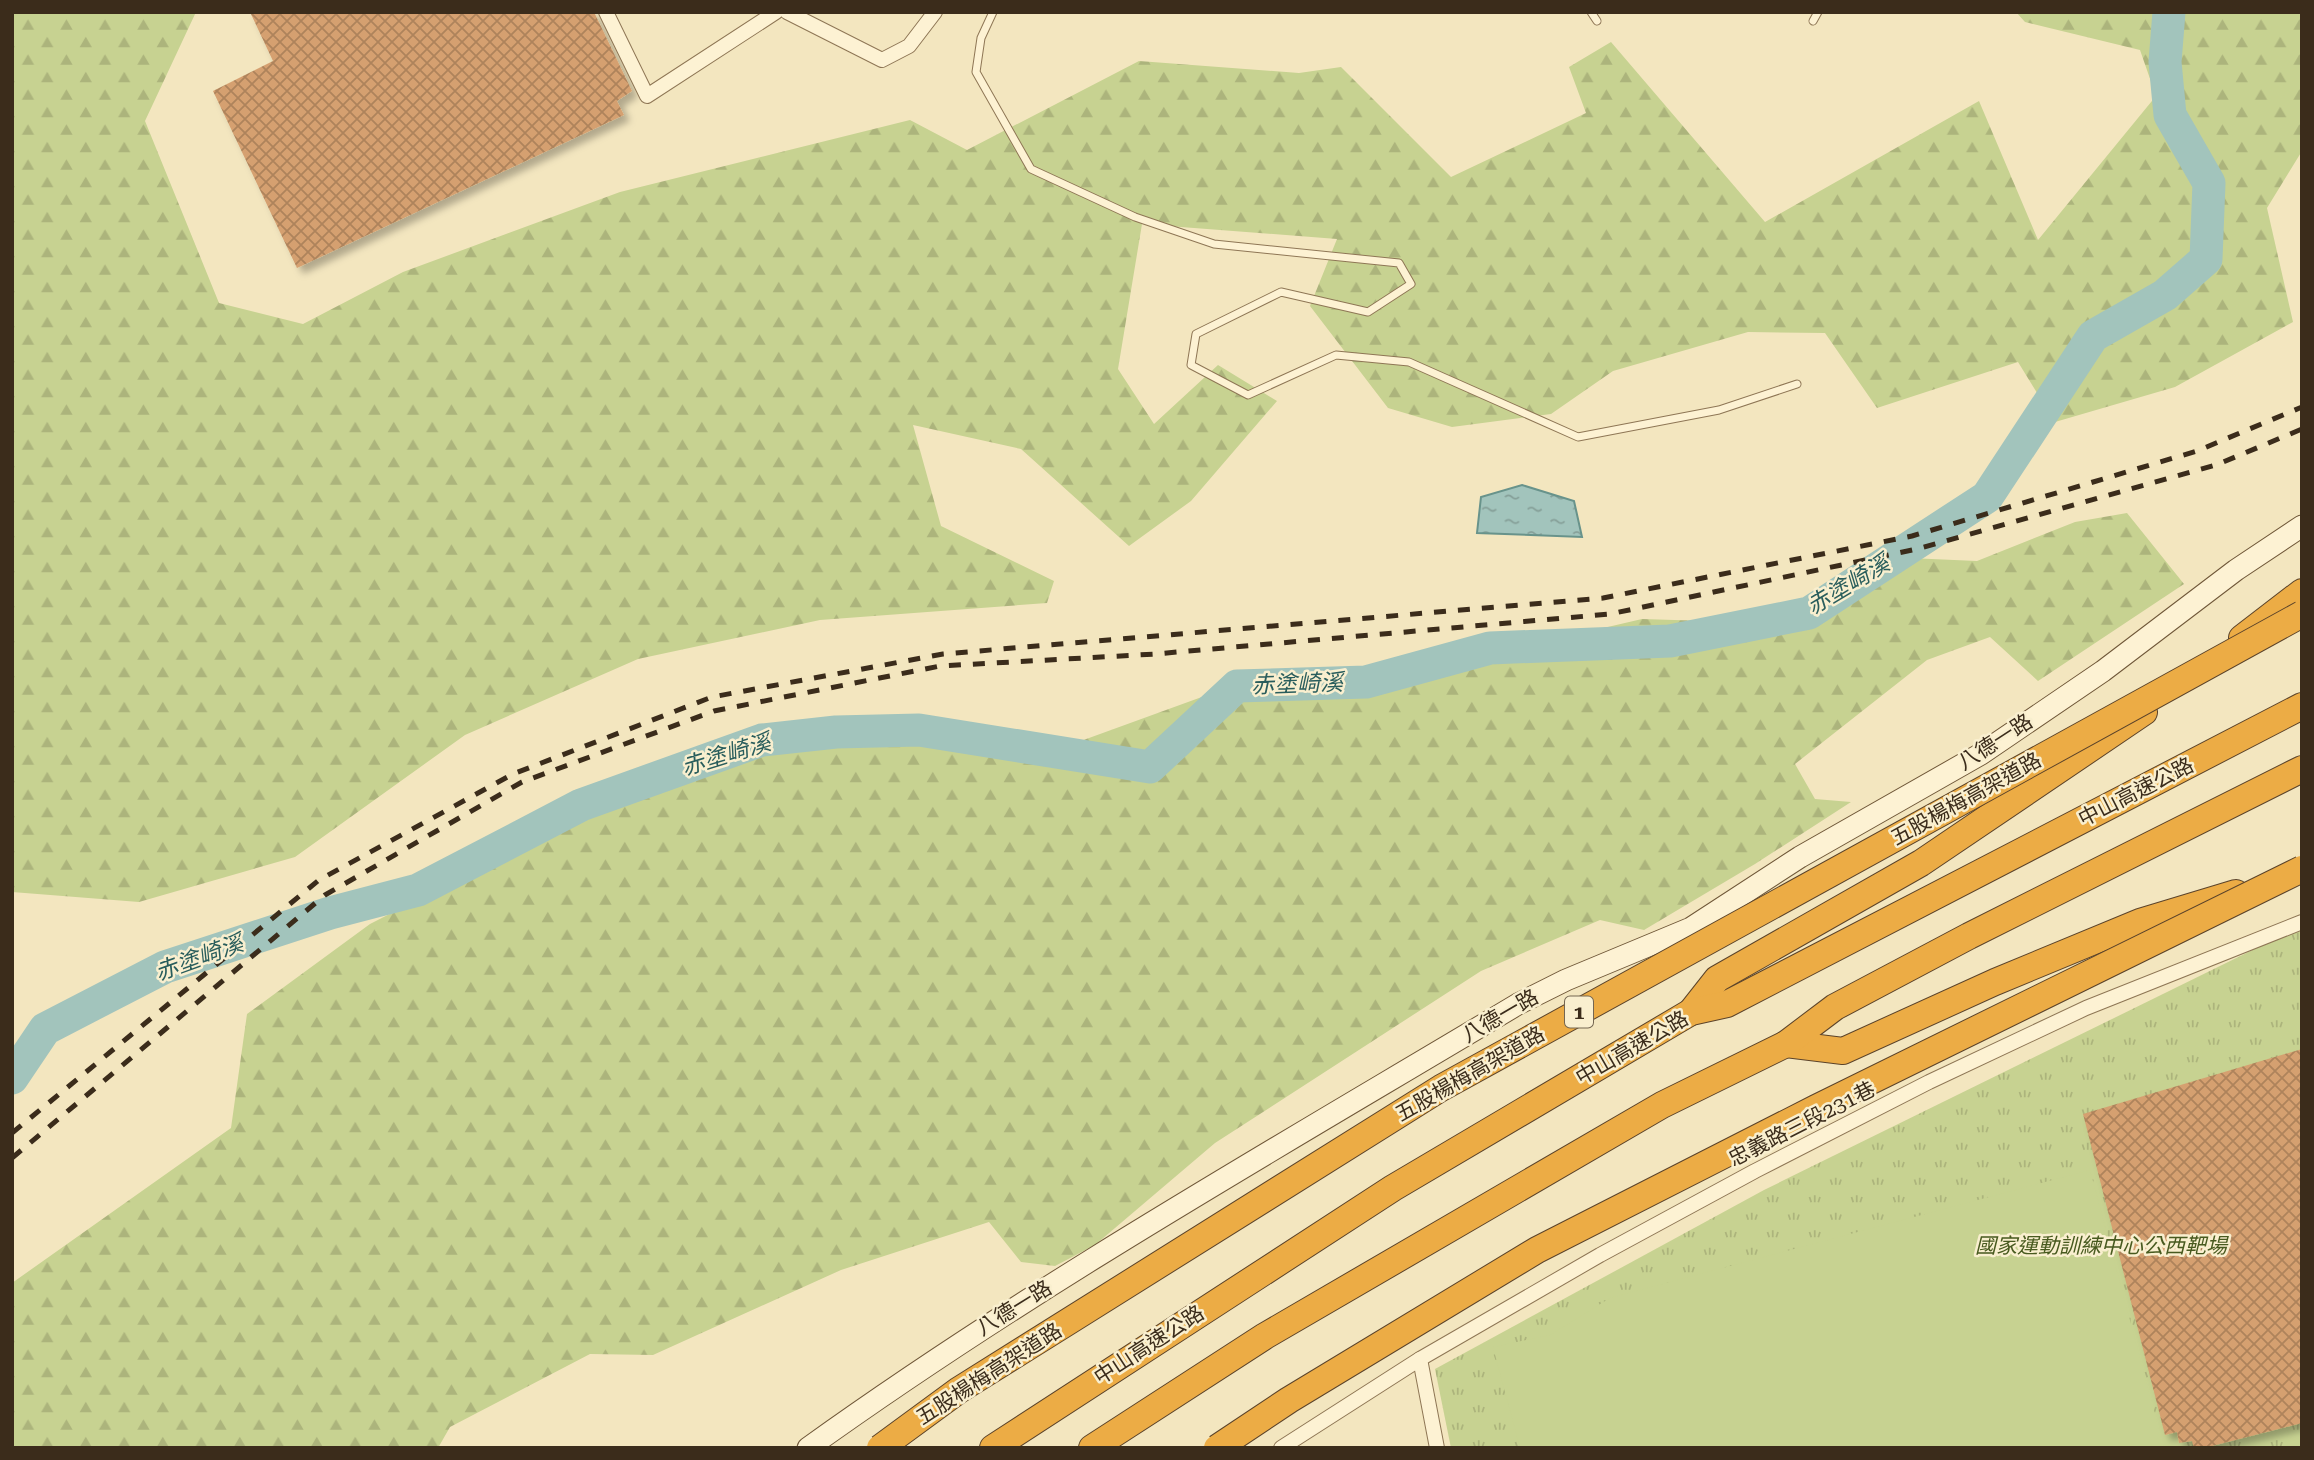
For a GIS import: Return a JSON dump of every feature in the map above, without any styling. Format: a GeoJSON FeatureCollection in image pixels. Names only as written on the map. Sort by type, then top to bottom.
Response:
{"type":"FeatureCollection","features":[{"type":"Feature","properties":{"kind":"highway"},"geometry":{"type":"LineString","coordinates":[[1691,1012],[1717,979],[1921,863],[2170,694],[2302,592]]}},
{"type":"Feature","properties":{"kind":"highway","name":"五股楊梅高架道路"},"geometry":{"type":"LineString","coordinates":[[880,1448],[959,1390],[1441,1088],[2302,614]]}},
{"type":"Feature","properties":{"kind":"highway","name":"中山高速公路"},"geometry":{"type":"LineString","coordinates":[[993,1448],[1393,1188],[1691,1012],[1727,1004],[2302,706]]}},
{"type":"Feature","properties":{"kind":"highway"},"geometry":{"type":"LineString","coordinates":[[1092,1448],[1301,1315],[1662,1105],[1786,1044],[1847,1001],[1981,930],[2302,769]]}},
{"type":"Feature","properties":{"kind":"highway"},"geometry":{"type":"LineString","coordinates":[[1786,1044],[1843,1051],[1995,982],[2140,922],[2302,871]]}},
{"type":"Feature","properties":{"kind":"highway"},"geometry":{"type":"LineString","coordinates":[[1217,1448],[1289,1400],[1537,1250],[1816,1108],[2302,871]]}},
{"type":"Feature","properties":{"kind":"street"},"geometry":{"type":"LineString","coordinates":[[606,12],[647,96],[776,12]]}},
{"type":"Feature","properties":{"kind":"street"},"geometry":{"type":"LineString","coordinates":[[787,12],[882,60],[909,46],[935,12]]}},
{"type":"Feature","properties":{"kind":"street","name":"八德一路"},"geometry":{"type":"LineString","coordinates":[[808,1448],[889,1390],[1019,1304],[1518,1004],[1691,928],[1800,857],[1980,754],[2103,671],[2236,570],[2302,526]]}},
{"type":"Feature","properties":{"kind":"street","name":"忠義路三段231巷"},"geometry":{"type":"LineString","coordinates":[[1281,1448],[1420,1359],[1636,1235],[1755,1171],[1929,1082],[2086,1008],[2302,922]]}},
{"type":"Feature","properties":{"kind":"street"},"geometry":{"type":"LineString","coordinates":[[1420,1359],[1437,1448]]}},
{"type":"Feature","properties":{"kind":"lane"},"geometry":{"type":"LineString","coordinates":[[993,12],[981,38],[976,72],[1031,169],[1135,217],[1214,244],[1399,263],[1411,284],[1368,312],[1282,292],[1196,334],[1192,365],[1248,396],[1336,355],[1409,362],[1578,437],[1719,411],[1797,384]]}},
{"type":"Feature","properties":{"kind":"lane"},"geometry":{"type":"LineString","coordinates":[[1591,12],[1597,21]]}},
{"type":"Feature","properties":{"kind":"lane"},"geometry":{"type":"LineString","coordinates":[[1813,21],[1818,12]]}},
{"type":"Feature","properties":{"kind":"green space"},"geometry":{"type":"Polygon","coordinates":[[[12,12],[196,12],[145,121],[219,303],[303,324],[403,272],[620,192],[910,120],[967,150],[1139,61],[1299,73],[1341,67],[1451,177],[1586,113],[1569,67],[1611,42],[1765,222],[1979,101],[2038,240],[2156,96],[2140,50],[2025,22],[2016,12],[2302,12],[2302,151],[2267,208],[2293,322],[2175,387],[2055,422],[2018,362],[1877,408],[1825,333],[1748,332],[1613,371],[1551,414],[1452,427],[1388,408],[1310,306],[1337,239],[1142,224],[1118,369],[1154,424],[1218,365],[1277,401],[1191,501],[1129,546],[1021,449],[913,425],[941,526],[1054,581],[1047,603],[820,620],[638,659],[465,735],[295,857],[139,902],[12,892],[12,12]]]}},
{"type":"Feature","properties":{"kind":"green space"},"geometry":{"type":"Polygon","coordinates":[[[2127,513],[2184,584],[2038,681],[1990,637],[1927,660],[1795,764],[1815,799],[1851,802],[1755,864],[1644,930],[1600,920],[1481,971],[1215,1143],[1095,1245],[1055,1266],[1021,1262],[989,1222],[841,1270],[653,1355],[590,1354],[450,1427],[438,1448],[12,1448],[12,1283],[231,1128],[247,1014],[370,924],[599,807],[824,730],[1067,746],[1210,694],[1475,658],[1642,619],[1803,624],[1886,557],[1977,561],[2075,522],[2127,513]]]}},
{"type":"Feature","properties":{"kind":"green space","name":"國家運動訓練中心公西靶場"},"geometry":{"type":"Polygon","coordinates":[[[2302,931],[2302,1448],[1451,1448],[1435,1369],[1764,1190],[2279,937],[2302,931]]]}},
{"type":"Feature","properties":{"kind":"green space"},"geometry":{"type":"Polygon","coordinates":[[[2090,1170],[2164,1448],[1520,1448],[1493,1347],[1550,1335],[1610,1298],[2090,1170]]]}},
{"type":"Feature","properties":{"kind":"water"},"geometry":{"type":"Polygon","coordinates":[[[1522,485],[1574,501],[1582,537],[1477,533],[1481,497],[1522,485]]]}},
{"type":"Feature","properties":{"kind":"building"},"geometry":{"type":"Polygon","coordinates":[[[250,12],[594,12],[632,91],[617,101],[624,115],[297,268],[213,91],[273,61],[250,12]]]}},
{"type":"Feature","properties":{"kind":"building"},"geometry":{"type":"Polygon","coordinates":[[[2302,1049],[2302,1423],[2204,1448],[2194,1448],[2192,1441],[2179,1443],[2177,1432],[2165,1435],[2083,1114],[2302,1049]]]}},
{"type":"Feature","properties":{"kind":"waterway","name":"赤塗崎溪"},"geometry":{"type":"LineString","coordinates":[[12,1078],[45,1029],[165,967],[330,913],[418,890],[581,805],[762,740],[836,732],[919,730],[1150,767],[1237,686],[1366,682],[1490,648],[1670,641],[1809,613],[1987,497],[2093,336],[2165,295],[2206,259],[2209,183],[2170,115],[2165,62],[2169,12]]}},
{"type":"Feature","properties":{"kind":"railway"},"geometry":{"type":"LineString","coordinates":[[12,1133],[319,880],[513,774],[712,697],[943,654],[1603,598],[1912,536],[2197,451],[2302,407]]}},
{"type":"Feature","properties":{"kind":"railway"},"geometry":{"type":"LineString","coordinates":[[12,1158],[325,895],[522,782],[714,711],[940,666],[1155,654],[1610,614],[1917,549],[2216,465],[2302,429]]}}]}
